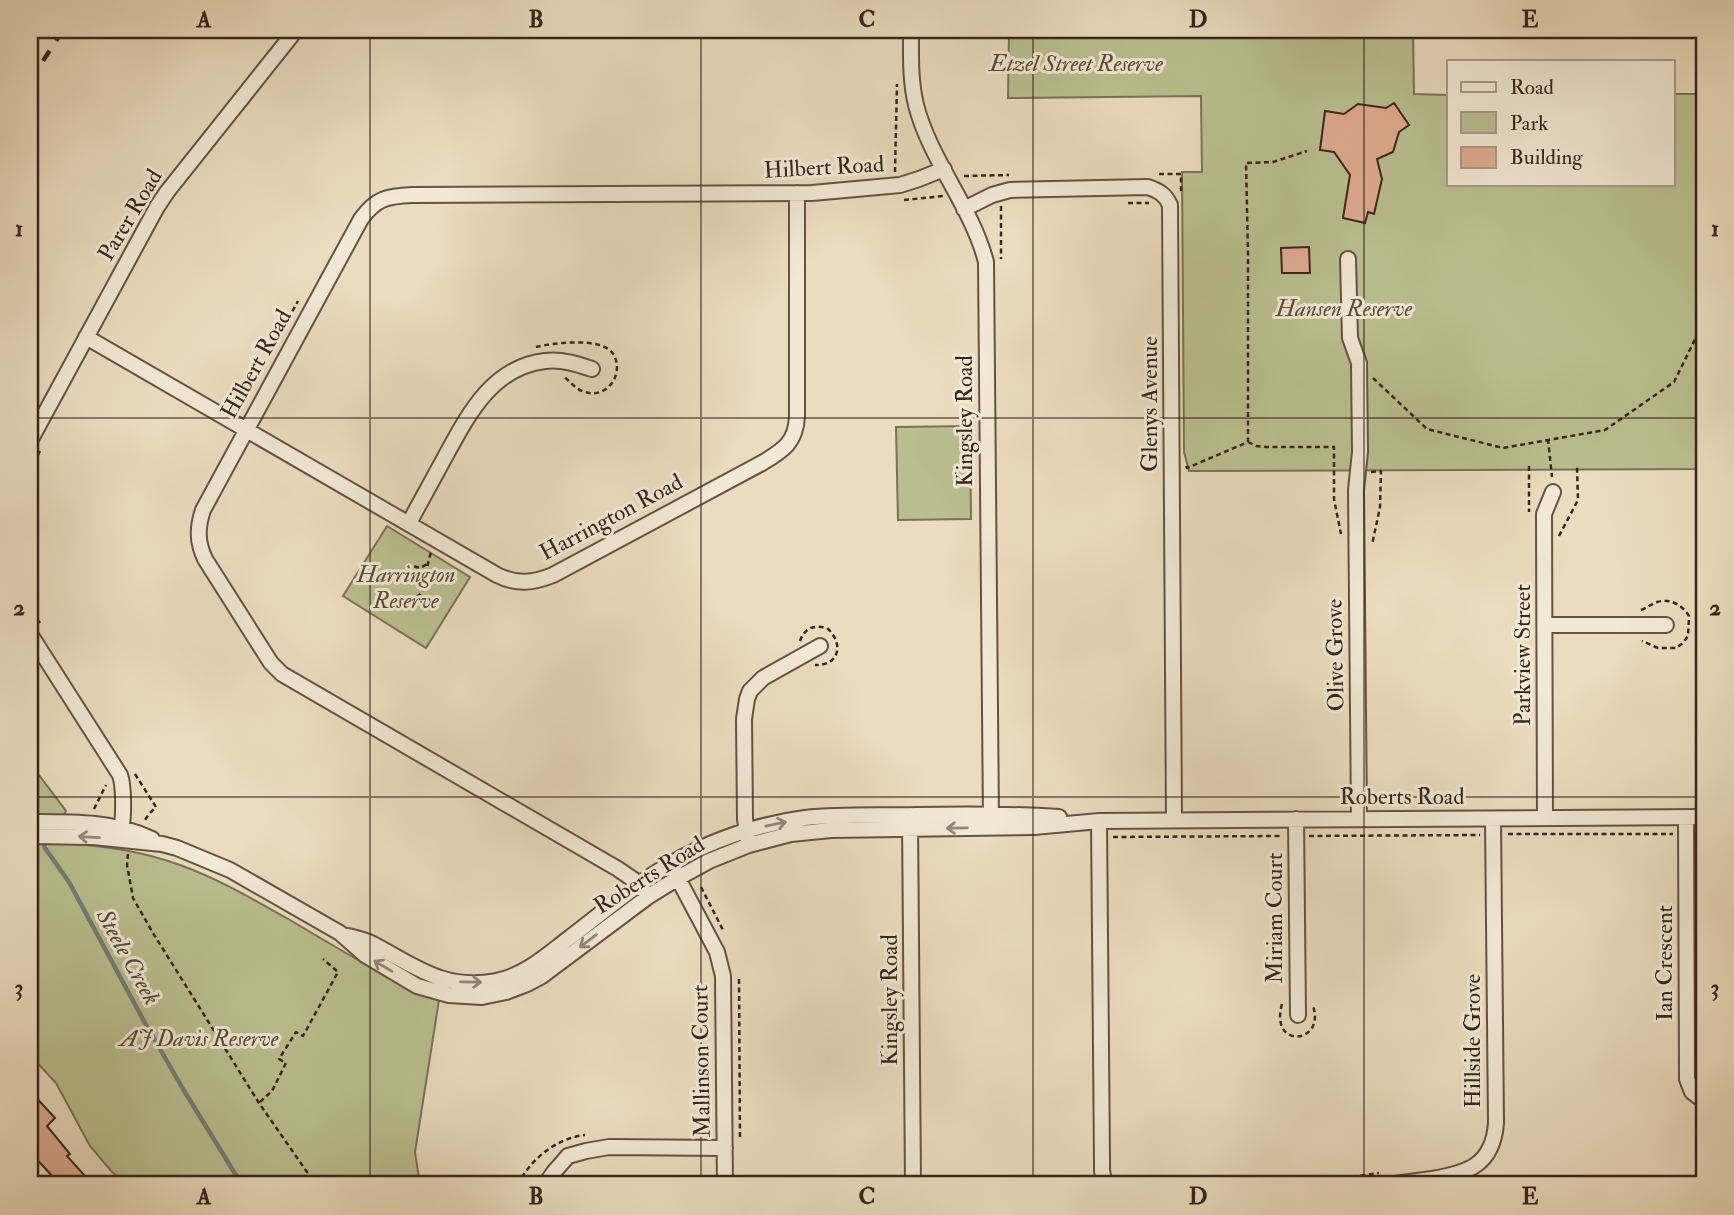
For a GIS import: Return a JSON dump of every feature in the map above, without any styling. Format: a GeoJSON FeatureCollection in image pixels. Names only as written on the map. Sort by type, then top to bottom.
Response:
{"type":"FeatureCollection","features":[{"type":"Feature","properties":{"kind":"street","name":"Kingsley Road"},"geometry":{"type":"LineString","coordinates":[[911,30],[911,76],[923,127],[981,243],[986,262],[990,821]]}},
{"type":"Feature","properties":{"kind":"street","name":"Parer Road"},"geometry":{"type":"LineString","coordinates":[[30,441],[167,192],[301,35]]}},
{"type":"Feature","properties":{"kind":"street","name":"Hilbert Road"},"geometry":{"type":"LineString","coordinates":[[644,891],[618,869],[287,678],[271,663],[205,559],[199,542],[198,527],[203,510],[361,219],[373,205],[387,197],[831,192],[896,185],[944,169]]}},
{"type":"Feature","properties":{"kind":"street","name":"Glenys Avenue"},"geometry":{"type":"LineString","coordinates":[[964,209],[992,195],[1010,190],[1148,187],[1166,196],[1170,205],[1174,820]]}},
{"type":"Feature","properties":{"kind":"street","name":"Harrington Road"},"geometry":{"type":"LineString","coordinates":[[86,337],[506,580],[536,582],[780,452],[791,441],[797,422],[797,193]]}},
{"type":"Feature","properties":{"kind":"street","name":"Olive Grove"},"geometry":{"type":"LineString","coordinates":[[1348,259],[1350,338],[1359,363],[1360,452],[1356,490],[1359,819]]}},
{"type":"Feature","properties":{"kind":"street"},"geometry":{"type":"LineString","coordinates":[[409,523],[469,413],[486,391],[504,376],[525,366],[545,361],[565,361],[592,369]]}},
{"type":"Feature","properties":{"kind":"street","name":"Parkview Street"},"geometry":{"type":"LineString","coordinates":[[1545,818],[1544,514],[1553,492]]}},
{"type":"Feature","properties":{"kind":"street"},"geometry":{"type":"LineString","coordinates":[[1545,625],[1667,625]]}},
{"type":"Feature","properties":{"kind":"street"},"geometry":{"type":"LineString","coordinates":[[30,634],[120,775],[123,786],[118,830]]}},
{"type":"Feature","properties":{"kind":"street"},"geometry":{"type":"LineString","coordinates":[[748,838],[744,719],[750,691],[763,678],[820,646]]}},
{"type":"Feature","properties":{"kind":"street","name":"Ian Crescent"},"geometry":{"type":"LineString","coordinates":[[1686,817],[1687,1079],[1692,1092],[1704,1101]]}},
{"type":"Feature","properties":{"kind":"street","name":"Roberts Road"},"geometry":{"type":"LineString","coordinates":[[30,822],[62,829],[133,830],[230,870],[340,933],[365,955],[417,986],[449,995],[482,997],[515,989],[542,976],[644,891],[671,864],[704,848],[748,838],[910,822],[990,821],[1034,827],[1099,821],[1704,817]]}},
{"type":"Feature","properties":{"kind":"street","name":"Miriam Court"},"geometry":{"type":"LineString","coordinates":[[1296,819],[1298,1015]]}},
{"type":"Feature","properties":{"kind":"street","name":"Hillside Grove"},"geometry":{"type":"LineString","coordinates":[[1386,1179],[1450,1176],[1469,1170],[1484,1159],[1493,1140],[1496,1123],[1493,819]]}},
{"type":"Feature","properties":{"kind":"street"},"geometry":{"type":"LineString","coordinates":[[1099,821],[1102,1171],[1105,1185]]}},
{"type":"Feature","properties":{"kind":"street","name":"Kingsley Road"},"geometry":{"type":"LineString","coordinates":[[910,822],[913,1185]]}},
{"type":"Feature","properties":{"kind":"street","name":"Roberts Road"},"geometry":{"type":"LineString","coordinates":[[30,836],[62,829]]}},
{"type":"Feature","properties":{"kind":"street","name":"Roberts Road"},"geometry":{"type":"LineString","coordinates":[[644,891],[678,878],[748,838]]}},
{"type":"Feature","properties":{"kind":"street","name":"Mallinson Court"},"geometry":{"type":"LineString","coordinates":[[671,864],[717,952],[723,976],[725,1185]]}},
{"type":"Feature","properties":{"kind":"street"},"geometry":{"type":"LineString","coordinates":[[545,1185],[568,1156],[586,1151],[609,1147],[725,1148]]}},
{"type":"Feature","properties":{"kind":"path"},"geometry":{"type":"LineString","coordinates":[[301,35],[314,30]]}},
{"type":"Feature","properties":{"kind":"path"},"geometry":{"type":"LineString","coordinates":[[896,201],[948,195],[956,191]]}},
{"type":"Feature","properties":{"kind":"path"},"geometry":{"type":"LineString","coordinates":[[1122,203],[1157,204]]}},
{"type":"Feature","properties":{"kind":"path"},"geometry":{"type":"LineString","coordinates":[[1700,213],[1704,225]]}},
{"type":"Feature","properties":{"kind":"path"},"geometry":{"type":"LineString","coordinates":[[1359,363],[1427,429],[1503,448],[1605,430],[1674,382],[1704,321]]}},
{"type":"Feature","properties":{"kind":"path"},"geometry":{"type":"LineString","coordinates":[[529,349],[570,342],[596,344],[613,355],[616,377],[602,392],[584,392],[565,377],[555,374]]}},
{"type":"Feature","properties":{"kind":"path"},"geometry":{"type":"LineString","coordinates":[[1548,439],[1553,492]]}},
{"type":"Feature","properties":{"kind":"path"},"geometry":{"type":"LineString","coordinates":[[1248,442],[1266,447],[1334,447],[1334,499],[1342,540]]}},
{"type":"Feature","properties":{"kind":"path"},"geometry":{"type":"LineString","coordinates":[[1529,466],[1529,520]]}},
{"type":"Feature","properties":{"kind":"path"},"geometry":{"type":"LineString","coordinates":[[392,600],[407,599],[419,594],[427,583],[427,564],[431,553]]}},
{"type":"Feature","properties":{"kind":"path"},"geometry":{"type":"LineString","coordinates":[[406,566],[420,568],[427,564]]}},
{"type":"Feature","properties":{"kind":"path"},"geometry":{"type":"LineString","coordinates":[[794,647],[806,629],[827,628],[833,632],[838,644],[833,660],[821,666],[812,665]]}},
{"type":"Feature","properties":{"kind":"path"},"geometry":{"type":"LineString","coordinates":[[107,783],[93,809],[118,830],[133,898],[259,1103],[316,1185]]}},
{"type":"Feature","properties":{"kind":"path"},"geometry":{"type":"LineString","coordinates":[[1099,836],[1686,834]]}},
{"type":"Feature","properties":{"kind":"path"},"geometry":{"type":"LineString","coordinates":[[688,897],[701,887],[703,878]]}},
{"type":"Feature","properties":{"kind":"path"},"geometry":{"type":"LineString","coordinates":[[259,1103],[272,1091],[286,1063],[279,1059],[296,1032],[303,1036],[338,972],[323,959]]}},
{"type":"Feature","properties":{"kind":"path"},"geometry":{"type":"LineString","coordinates":[[567,1185],[571,1175]]}},
{"type":"Feature","properties":{"kind":"path"},"geometry":{"type":"LineString","coordinates":[[1293,1185],[1386,1179]]}},
{"type":"Feature","properties":{"kind":"green space","name":"Hansen Reserve"},"geometry":{"type":"Polygon","coordinates":[[[1009,30],[1413,30],[1414,94],[1447,95],[1447,186],[1674,186],[1674,94],[1704,94],[1704,469],[1189,471],[1184,452],[1182,172],[1202,172],[1201,96],[1008,98],[1009,30]]]}},
{"type":"Feature","properties":{"kind":"green space"},"geometry":{"type":"Polygon","coordinates":[[[970,426],[971,519],[898,520],[896,427],[970,426]]]}},
{"type":"Feature","properties":{"kind":"green space","name":"Harrington Reserve"},"geometry":{"type":"Polygon","coordinates":[[[387,526],[470,577],[426,648],[343,596],[387,526]]]}},
{"type":"Feature","properties":{"kind":"green space","name":"AJ Davis Reserve"},"geometry":{"type":"Polygon","coordinates":[[[30,763],[66,811],[62,820],[70,844],[139,853],[194,871],[263,905],[410,990],[439,1000],[415,1152],[420,1185],[129,1185],[112,1172],[90,1146],[56,1083],[30,1055],[30,763]]]}},
{"type":"Feature","properties":{"kind":"building"},"geometry":{"type":"Polygon","coordinates":[[[1394,103],[1409,125],[1399,132],[1393,152],[1377,159],[1382,179],[1374,214],[1368,212],[1365,223],[1343,218],[1350,175],[1334,152],[1320,150],[1325,111],[1344,114],[1358,104],[1386,108],[1394,103]]]}},
{"type":"Feature","properties":{"kind":"building"},"geometry":{"type":"Polygon","coordinates":[[[1309,247],[1310,273],[1282,273],[1281,248],[1309,247]]]}},
{"type":"Feature","properties":{"kind":"building"},"geometry":{"type":"Polygon","coordinates":[[[30,1091],[55,1118],[47,1126],[70,1154],[67,1156],[93,1185],[45,1185],[54,1178],[30,1152],[30,1091]]]}},
{"type":"Feature","properties":{"kind":"waterway","name":"Steele Creek"},"geometry":{"type":"LineString","coordinates":[[41,838],[69,882],[183,1089],[242,1185]]}},
{"type":"Feature","properties":{"kind":"railway"},"geometry":{"type":"LineString","coordinates":[[30,81],[63,30]]}},
{"type":"Feature","properties":{"kind":"park label","name":"Etzel Street Reserve"},"geometry":{"type":"Point","coordinates":[1076,63]}}]}
